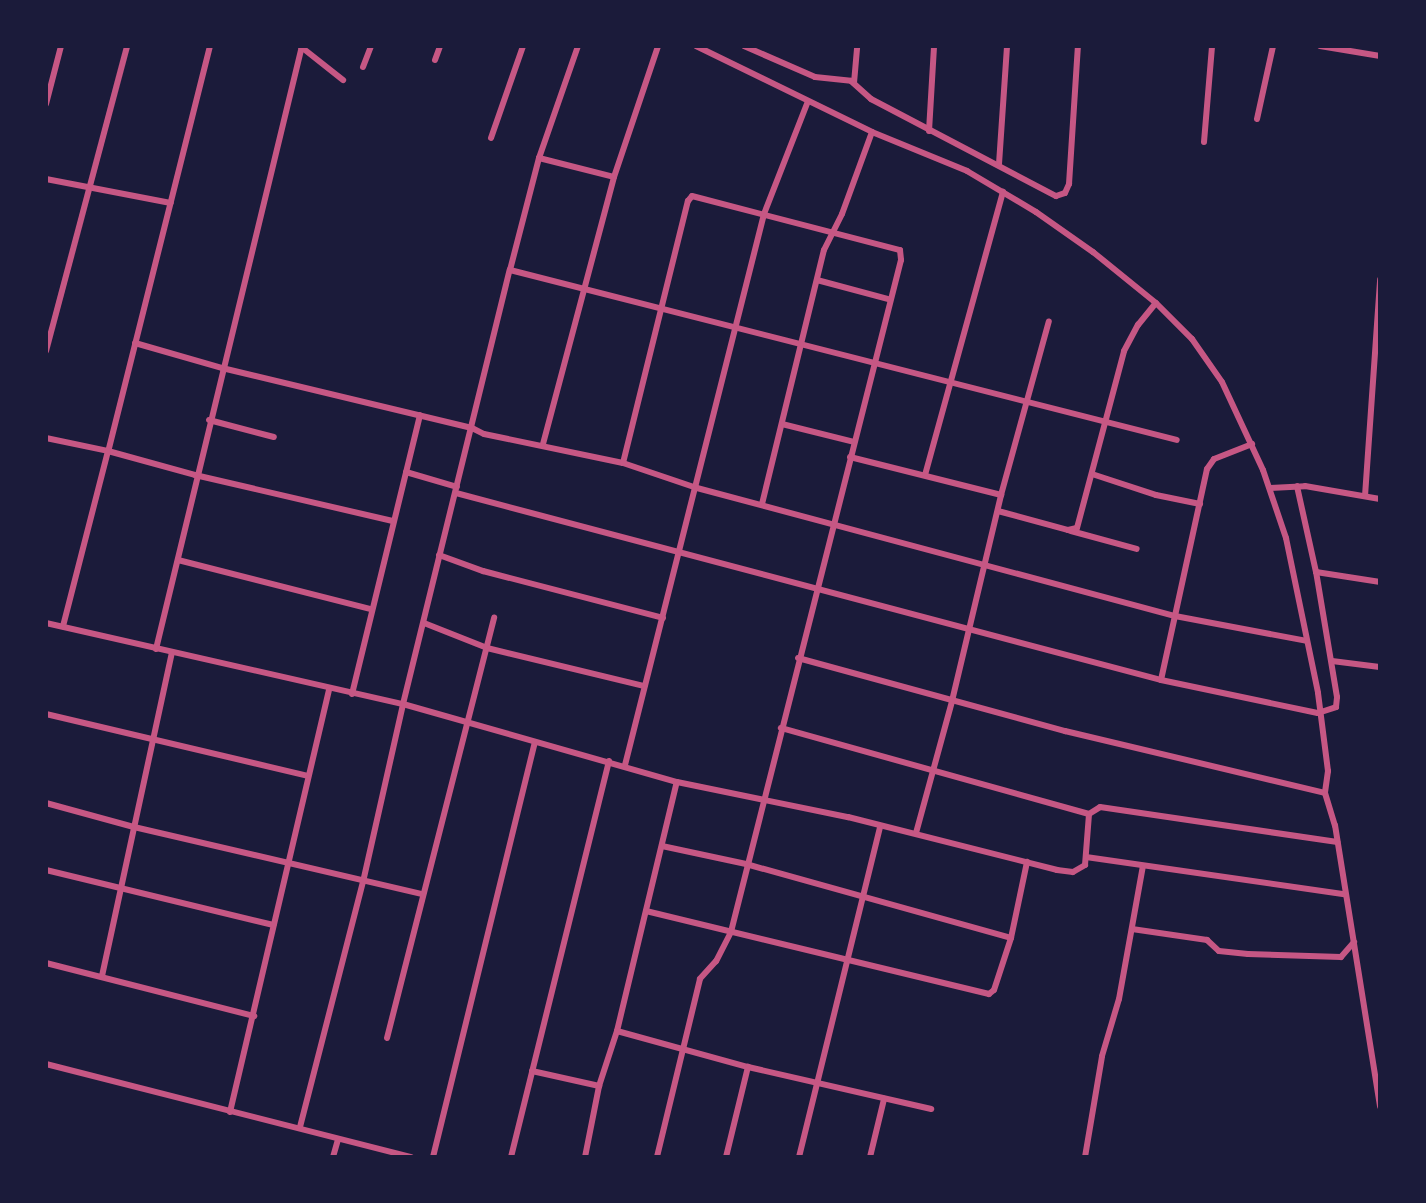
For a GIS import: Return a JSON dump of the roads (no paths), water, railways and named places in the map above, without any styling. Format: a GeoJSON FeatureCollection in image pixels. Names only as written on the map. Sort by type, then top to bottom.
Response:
{"type":"FeatureCollection","features":[{"type":"Feature","properties":{"kind":"street"},"geometry":{"type":"LineString","coordinates":[[46,104],[61,46]]}},
{"type":"Feature","properties":{"kind":"street"},"geometry":{"type":"LineString","coordinates":[[46,351],[127,46]]}},
{"type":"Feature","properties":{"kind":"street"},"geometry":{"type":"LineString","coordinates":[[63,626],[210,46]]}},
{"type":"Feature","properties":{"kind":"street"},"geometry":{"type":"LineString","coordinates":[[156,649],[195,475],[301,46],[343,80]]}},
{"type":"Feature","properties":{"kind":"street"},"geometry":{"type":"LineString","coordinates":[[363,67],[371,46]]}},
{"type":"Feature","properties":{"kind":"street"},"geometry":{"type":"LineString","coordinates":[[435,60],[440,46]]}},
{"type":"Feature","properties":{"kind":"street"},"geometry":{"type":"LineString","coordinates":[[491,138],[523,46]]}},
{"type":"Feature","properties":{"kind":"street"},"geometry":{"type":"LineString","coordinates":[[300,1127],[363,882],[403,704],[510,270],[539,158],[578,46]]}},
{"type":"Feature","properties":{"kind":"street"},"geometry":{"type":"LineString","coordinates":[[543,444],[614,177],[658,46]]}},
{"type":"Feature","properties":{"kind":"street"},"geometry":{"type":"LineString","coordinates":[[696,46],[872,132],[967,171],[1003,192],[1093,252],[1156,303],[1192,339],[1222,382],[1273,488],[1326,711],[1328,771],[1325,793],[1337,842],[1380,1106]]}},
{"type":"Feature","properties":{"kind":"street"},"geometry":{"type":"LineString","coordinates":[[745,46],[815,77],[854,83],[871,99],[999,164],[1050,194],[1065,193],[1069,184],[1078,46]]}},
{"type":"Feature","properties":{"kind":"street"},"geometry":{"type":"LineString","coordinates":[[854,83],[857,46]]}},
{"type":"Feature","properties":{"kind":"street"},"geometry":{"type":"LineString","coordinates":[[929,131],[934,46]]}},
{"type":"Feature","properties":{"kind":"street"},"geometry":{"type":"LineString","coordinates":[[999,164],[1007,46]]}},
{"type":"Feature","properties":{"kind":"street"},"geometry":{"type":"LineString","coordinates":[[1204,142],[1212,46]]}},
{"type":"Feature","properties":{"kind":"street"},"geometry":{"type":"LineString","coordinates":[[1257,119],[1273,46]]}},
{"type":"Feature","properties":{"kind":"street"},"geometry":{"type":"LineString","coordinates":[[1320,46],[1380,56]]}},
{"type":"Feature","properties":{"kind":"street"},"geometry":{"type":"LineString","coordinates":[[625,765],[681,553],[764,214],[808,101]]}},
{"type":"Feature","properties":{"kind":"street"},"geometry":{"type":"LineString","coordinates":[[762,504],[817,280],[832,232],[872,132]]}},
{"type":"Feature","properties":{"kind":"street"},"geometry":{"type":"LineString","coordinates":[[539,158],[614,177]]}},
{"type":"Feature","properties":{"kind":"street"},"geometry":{"type":"LineString","coordinates":[[46,179],[89,190],[171,203]]}},
{"type":"Feature","properties":{"kind":"street"},"geometry":{"type":"LineString","coordinates":[[925,475],[1003,192]]}},
{"type":"Feature","properties":{"kind":"street"},"geometry":{"type":"LineString","coordinates":[[623,463],[689,198],[696,195],[900,250],[901,260],[888,299],[731,932],[716,961],[701,976],[681,1048],[657,1157]]}},
{"type":"Feature","properties":{"kind":"street"},"geometry":{"type":"LineString","coordinates":[[510,270],[1177,440]]}},
{"type":"Feature","properties":{"kind":"street"},"geometry":{"type":"LineString","coordinates":[[817,280],[888,299]]}},
{"type":"Feature","properties":{"kind":"street"},"geometry":{"type":"LineString","coordinates":[[1365,496],[1376,421],[1380,280]]}},
{"type":"Feature","properties":{"kind":"street"},"geometry":{"type":"LineString","coordinates":[[1071,531],[1078,525],[1128,341],[1156,303]]}},
{"type":"Feature","properties":{"kind":"street"},"geometry":{"type":"LineString","coordinates":[[916,833],[952,701],[1001,495],[1049,321]]}},
{"type":"Feature","properties":{"kind":"street"},"geometry":{"type":"LineString","coordinates":[[135,343],[222,368],[472,428],[484,434],[623,463],[697,488],[1175,616],[1307,641]]}},
{"type":"Feature","properties":{"kind":"street"},"geometry":{"type":"LineString","coordinates":[[352,694],[370,609],[420,415]]}},
{"type":"Feature","properties":{"kind":"street"},"geometry":{"type":"LineString","coordinates":[[209,420],[274,437]]}},
{"type":"Feature","properties":{"kind":"street"},"geometry":{"type":"LineString","coordinates":[[782,424],[854,442]]}},
{"type":"Feature","properties":{"kind":"street"},"geometry":{"type":"LineString","coordinates":[[46,438],[393,521]]}},
{"type":"Feature","properties":{"kind":"street"},"geometry":{"type":"LineString","coordinates":[[1161,680],[1210,463],[1252,444]]}},
{"type":"Feature","properties":{"kind":"street"},"geometry":{"type":"LineString","coordinates":[[850,457],[1001,495]]}},
{"type":"Feature","properties":{"kind":"street"},"geometry":{"type":"LineString","coordinates":[[406,472],[456,490],[681,553],[1161,680],[1326,711]]}},
{"type":"Feature","properties":{"kind":"street"},"geometry":{"type":"LineString","coordinates":[[1092,474],[1156,495],[1200,504]]}},
{"type":"Feature","properties":{"kind":"street"},"geometry":{"type":"LineString","coordinates":[[1273,488],[1297,486],[1380,499]]}},
{"type":"Feature","properties":{"kind":"street"},"geometry":{"type":"LineString","coordinates":[[1297,486],[1316,572],[1337,697],[1326,711]]}},
{"type":"Feature","properties":{"kind":"street"},"geometry":{"type":"LineString","coordinates":[[998,511],[1137,549]]}},
{"type":"Feature","properties":{"kind":"street"},"geometry":{"type":"LineString","coordinates":[[439,555],[496,574],[663,618]]}},
{"type":"Feature","properties":{"kind":"street"},"geometry":{"type":"LineString","coordinates":[[178,560],[370,609]]}},
{"type":"Feature","properties":{"kind":"street"},"geometry":{"type":"LineString","coordinates":[[1316,572],[1380,582]]}},
{"type":"Feature","properties":{"kind":"street"},"geometry":{"type":"LineString","coordinates":[[387,1038],[494,617]]}},
{"type":"Feature","properties":{"kind":"street"},"geometry":{"type":"LineString","coordinates":[[46,623],[403,704],[677,782],[916,833],[1073,872],[1083,868],[1089,814]]}},
{"type":"Feature","properties":{"kind":"street"},"geometry":{"type":"LineString","coordinates":[[424,623],[487,648],[644,686]]}},
{"type":"Feature","properties":{"kind":"street"},"geometry":{"type":"LineString","coordinates":[[102,976],[172,652]]}},
{"type":"Feature","properties":{"kind":"street"},"geometry":{"type":"LineString","coordinates":[[798,658],[952,701],[1325,793]]}},
{"type":"Feature","properties":{"kind":"street"},"geometry":{"type":"LineString","coordinates":[[1332,661],[1380,667]]}},
{"type":"Feature","properties":{"kind":"street"},"geometry":{"type":"LineString","coordinates":[[230,1112],[329,689]]}},
{"type":"Feature","properties":{"kind":"street"},"geometry":{"type":"LineString","coordinates":[[46,714],[308,776]]}},
{"type":"Feature","properties":{"kind":"street"},"geometry":{"type":"LineString","coordinates":[[781,728],[1089,814],[1100,807],[1337,842]]}},
{"type":"Feature","properties":{"kind":"street"},"geometry":{"type":"LineString","coordinates":[[433,1157],[535,742]]}},
{"type":"Feature","properties":{"kind":"street"},"geometry":{"type":"LineString","coordinates":[[511,1157],[609,761]]}},
{"type":"Feature","properties":{"kind":"street"},"geometry":{"type":"LineString","coordinates":[[585,1157],[599,1086],[617,1031],[677,782]]}},
{"type":"Feature","properties":{"kind":"street"},"geometry":{"type":"LineString","coordinates":[[46,803],[134,827],[422,894]]}},
{"type":"Feature","properties":{"kind":"street"},"geometry":{"type":"LineString","coordinates":[[799,1157],[880,826]]}},
{"type":"Feature","properties":{"kind":"street"},"geometry":{"type":"LineString","coordinates":[[662,846],[746,864],[1011,938]]}},
{"type":"Feature","properties":{"kind":"street"},"geometry":{"type":"LineString","coordinates":[[1086,857],[1344,894]]}},
{"type":"Feature","properties":{"kind":"street"},"geometry":{"type":"LineString","coordinates":[[646,911],[989,994],[994,990],[1011,938],[1027,862]]}},
{"type":"Feature","properties":{"kind":"street"},"geometry":{"type":"LineString","coordinates":[[1085,1157],[1102,1056],[1119,999],[1143,866]]}},
{"type":"Feature","properties":{"kind":"street"},"geometry":{"type":"LineString","coordinates":[[46,870],[273,925]]}},
{"type":"Feature","properties":{"kind":"street"},"geometry":{"type":"LineString","coordinates":[[1132,929],[1207,940],[1219,951],[1248,954],[1337,957],[1354,942]]}},
{"type":"Feature","properties":{"kind":"street"},"geometry":{"type":"LineString","coordinates":[[46,963],[254,1016]]}},
{"type":"Feature","properties":{"kind":"street"},"geometry":{"type":"LineString","coordinates":[[617,1031],[748,1067],[931,1109]]}},
{"type":"Feature","properties":{"kind":"street"},"geometry":{"type":"LineString","coordinates":[[46,1064],[411,1157]]}},
{"type":"Feature","properties":{"kind":"street"},"geometry":{"type":"LineString","coordinates":[[726,1157],[748,1067]]}},
{"type":"Feature","properties":{"kind":"street"},"geometry":{"type":"LineString","coordinates":[[532,1071],[599,1086]]}},
{"type":"Feature","properties":{"kind":"street"},"geometry":{"type":"LineString","coordinates":[[870,1157],[884,1099]]}},
{"type":"Feature","properties":{"kind":"street"},"geometry":{"type":"LineString","coordinates":[[333,1157],[338,1140]]}}]}
